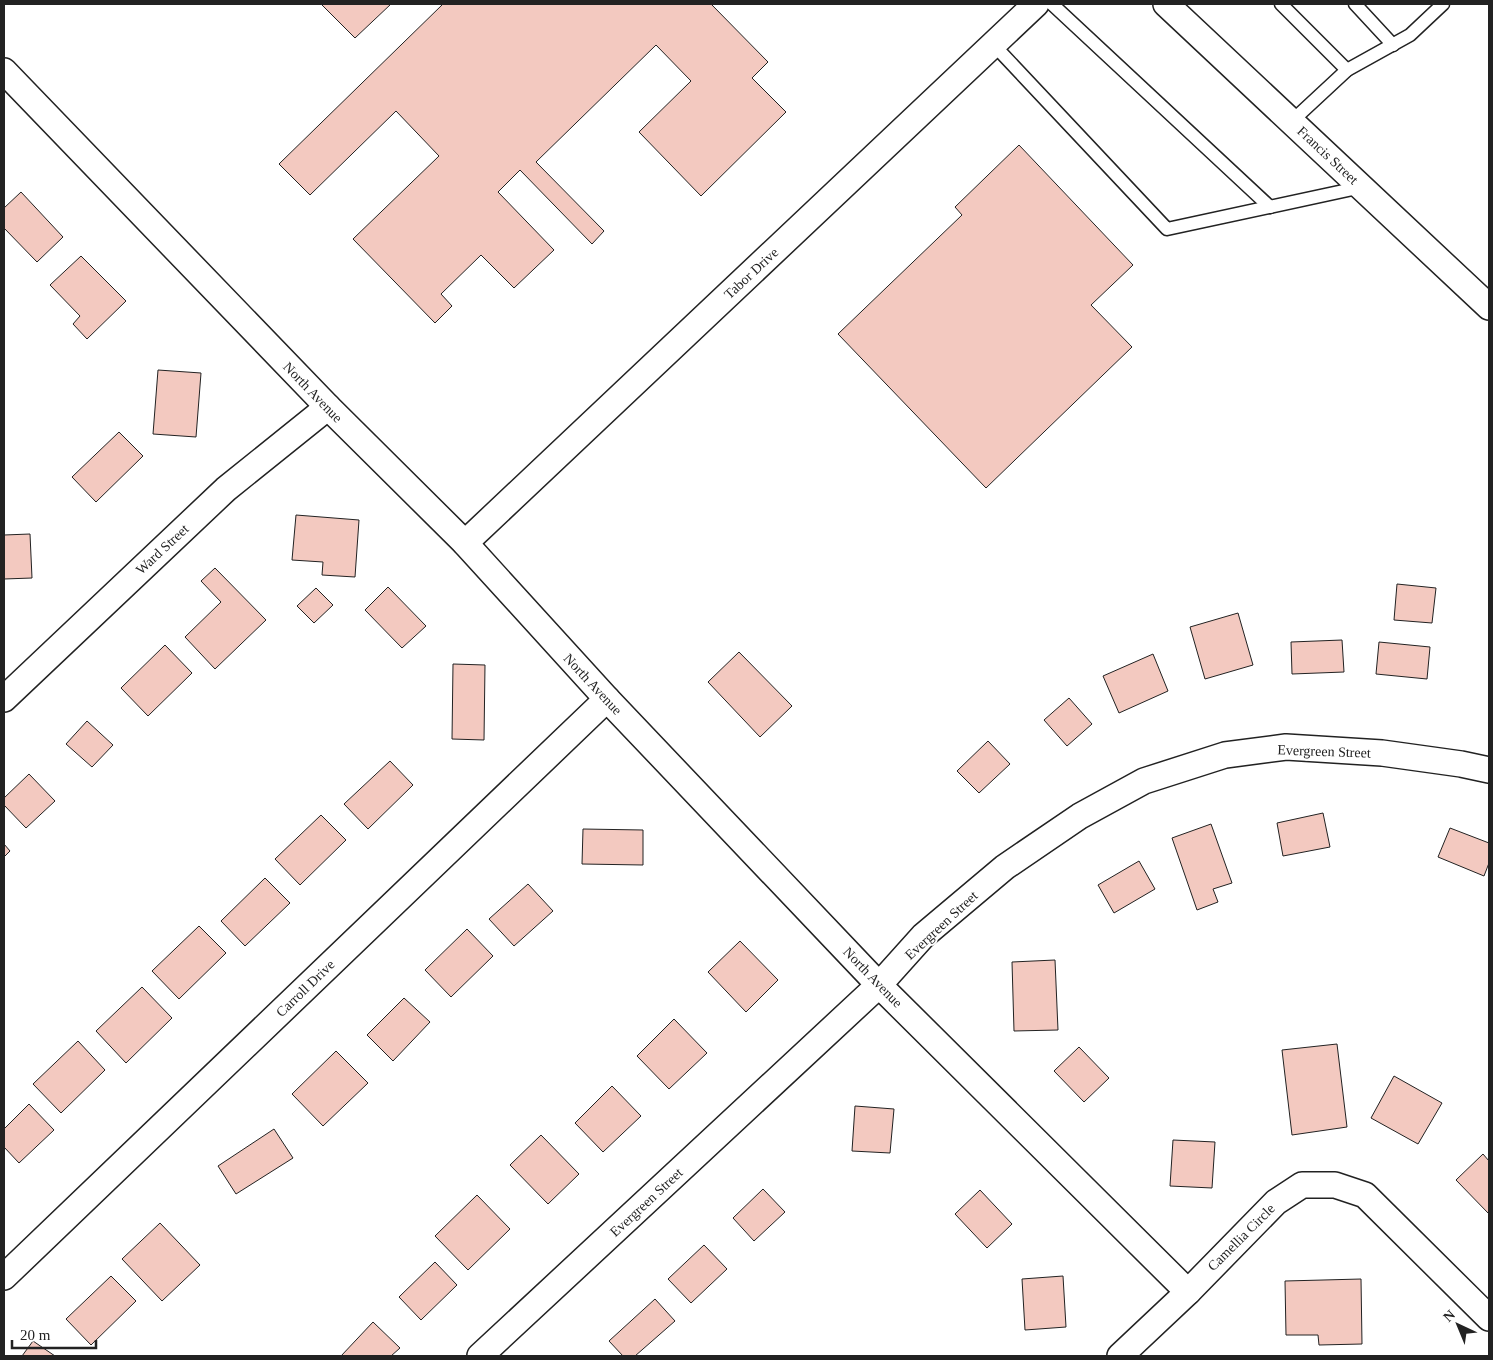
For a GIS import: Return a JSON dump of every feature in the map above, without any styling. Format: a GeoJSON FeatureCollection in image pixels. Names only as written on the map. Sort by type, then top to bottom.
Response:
{"type":"FeatureCollection","features":[{"type":"Feature","properties":{"kind":"street","name":"Tabor Drive"},"geometry":{"type":"LineString","coordinates":[[465,543],[1036,4]]}},
{"type":"Feature","properties":{"kind":"street","name":"Francis Street"},"geometry":{"type":"LineString","coordinates":[[1166,4],[1489,307]]}},
{"type":"Feature","properties":{"kind":"street","name":"North Avenue"},"geometry":{"type":"LineString","coordinates":[[4,71],[328,407],[465,543],[607,699],[879,985],[1188,1292]]}},
{"type":"Feature","properties":{"kind":"street","name":"Ward Street"},"geometry":{"type":"LineString","coordinates":[[4,699],[226,489],[328,407]]}},
{"type":"Feature","properties":{"kind":"street","name":"Carroll Drive"},"geometry":{"type":"LineString","coordinates":[[4,1276],[607,699]]}},
{"type":"Feature","properties":{"kind":"street","name":"Evergreen Street"},"geometry":{"type":"LineString","coordinates":[[480,1356],[879,985],[923,936],[1005,867],[1080,816],[1144,781],[1225,755],[1286,747],[1382,754],[1461,764],[1489,770]]}},
{"type":"Feature","properties":{"kind":"street","name":"Camellia Circle"},"geometry":{"type":"LineString","coordinates":[[1120,1356],[1188,1292],[1276,1202],[1302,1185],[1336,1185],[1365,1195],[1489,1318]]}},
{"type":"Feature","properties":{"kind":"lane"},"geometry":{"type":"LineString","coordinates":[[1052,4],[1270,207]]}},
{"type":"Feature","properties":{"kind":"lane"},"geometry":{"type":"LineString","coordinates":[[1281,4],[1347,70]]}},
{"type":"Feature","properties":{"kind":"lane"},"geometry":{"type":"LineString","coordinates":[[1355,4],[1393,44]]}},
{"type":"Feature","properties":{"kind":"lane"},"geometry":{"type":"LineString","coordinates":[[1292,122],[1347,70],[1410,35],[1444,4]]}},
{"type":"Feature","properties":{"kind":"lane"},"geometry":{"type":"LineString","coordinates":[[993,44],[1167,229],[1362,188]]}},
{"type":"Feature","properties":{"kind":"building"},"geometry":{"type":"Polygon","coordinates":[[[321,4],[391,4],[355,38],[321,4]]]}},
{"type":"Feature","properties":{"kind":"building"},"geometry":{"type":"Polygon","coordinates":[[[443,4],[711,4],[768,62],[752,78],[786,112],[701,196],[639,132],[691,81],[656,45],[536,162],[604,231],[592,244],[520,170],[498,192],[554,250],[514,288],[481,255],[441,294],[452,306],[435,323],[353,239],[439,156],[396,111],[310,195],[279,164],[443,4]]]}},
{"type":"Feature","properties":{"kind":"building"},"geometry":{"type":"Polygon","coordinates":[[[1019,145],[1133,265],[1091,305],[1132,347],[986,488],[838,334],[962,215],[955,207],[1019,145]]]}},
{"type":"Feature","properties":{"kind":"building"},"geometry":{"type":"Polygon","coordinates":[[[21,192],[63,237],[37,262],[4,228],[4,208],[21,192]]]}},
{"type":"Feature","properties":{"kind":"building"},"geometry":{"type":"Polygon","coordinates":[[[81,256],[126,301],[87,339],[73,324],[80,316],[50,285],[81,256]]]}},
{"type":"Feature","properties":{"kind":"building"},"geometry":{"type":"Polygon","coordinates":[[[158,370],[201,373],[196,437],[153,434],[158,370]]]}},
{"type":"Feature","properties":{"kind":"building"},"geometry":{"type":"Polygon","coordinates":[[[119,432],[143,456],[96,502],[72,477],[119,432]]]}},
{"type":"Feature","properties":{"kind":"building"},"geometry":{"type":"Polygon","coordinates":[[[296,515],[359,520],[355,577],[322,575],[323,562],[292,560],[296,515]]]}},
{"type":"Feature","properties":{"kind":"building"},"geometry":{"type":"Polygon","coordinates":[[[30,534],[32,578],[4,579],[4,535],[30,534]]]}},
{"type":"Feature","properties":{"kind":"building"},"geometry":{"type":"Polygon","coordinates":[[[215,568],[266,620],[215,669],[185,637],[221,602],[201,581],[215,568]]]}},
{"type":"Feature","properties":{"kind":"building"},"geometry":{"type":"Polygon","coordinates":[[[1397,584],[1436,588],[1432,623],[1394,620],[1397,584]]]}},
{"type":"Feature","properties":{"kind":"building"},"geometry":{"type":"Polygon","coordinates":[[[388,587],[426,626],[402,648],[365,610],[388,587]]]}},
{"type":"Feature","properties":{"kind":"building"},"geometry":{"type":"Polygon","coordinates":[[[316,588],[333,605],[314,623],[297,606],[316,588]]]}},
{"type":"Feature","properties":{"kind":"building"},"geometry":{"type":"Polygon","coordinates":[[[1238,613],[1253,665],[1205,679],[1190,627],[1238,613]]]}},
{"type":"Feature","properties":{"kind":"building"},"geometry":{"type":"Polygon","coordinates":[[[1342,640],[1344,672],[1292,674],[1291,642],[1342,640]]]}},
{"type":"Feature","properties":{"kind":"building"},"geometry":{"type":"Polygon","coordinates":[[[1379,642],[1430,647],[1427,679],[1376,674],[1379,642]]]}},
{"type":"Feature","properties":{"kind":"building"},"geometry":{"type":"Polygon","coordinates":[[[165,645],[192,673],[148,716],[121,688],[165,645]]]}},
{"type":"Feature","properties":{"kind":"building"},"geometry":{"type":"Polygon","coordinates":[[[739,652],[792,706],[760,737],[708,682],[739,652]]]}},
{"type":"Feature","properties":{"kind":"building"},"geometry":{"type":"Polygon","coordinates":[[[1153,654],[1168,691],[1119,713],[1103,676],[1153,654]]]}},
{"type":"Feature","properties":{"kind":"building"},"geometry":{"type":"Polygon","coordinates":[[[453,664],[485,665],[484,740],[452,739],[453,664]]]}},
{"type":"Feature","properties":{"kind":"building"},"geometry":{"type":"Polygon","coordinates":[[[1069,698],[1092,724],[1067,746],[1044,720],[1069,698]]]}},
{"type":"Feature","properties":{"kind":"building"},"geometry":{"type":"Polygon","coordinates":[[[87,721],[113,745],[92,767],[66,744],[87,721]]]}},
{"type":"Feature","properties":{"kind":"building"},"geometry":{"type":"Polygon","coordinates":[[[988,741],[1010,764],[979,793],[957,771],[988,741]]]}},
{"type":"Feature","properties":{"kind":"building"},"geometry":{"type":"Polygon","coordinates":[[[390,761],[413,785],[368,829],[344,804],[390,761]]]}},
{"type":"Feature","properties":{"kind":"building"},"geometry":{"type":"Polygon","coordinates":[[[29,774],[55,801],[26,828],[4,805],[4,798],[29,774]]]}},
{"type":"Feature","properties":{"kind":"building"},"geometry":{"type":"Polygon","coordinates":[[[1323,813],[1330,847],[1283,856],[1277,823],[1323,813]]]}},
{"type":"Feature","properties":{"kind":"building"},"geometry":{"type":"Polygon","coordinates":[[[321,815],[346,840],[300,885],[275,859],[321,815]]]}},
{"type":"Feature","properties":{"kind":"building"},"geometry":{"type":"Polygon","coordinates":[[[1211,824],[1232,883],[1213,889],[1218,902],[1197,910],[1172,838],[1211,824]]]}},
{"type":"Feature","properties":{"kind":"building"},"geometry":{"type":"Polygon","coordinates":[[[1450,828],[1489,843],[1489,863],[1484,876],[1438,857],[1450,828]]]}},
{"type":"Feature","properties":{"kind":"building"},"geometry":{"type":"Polygon","coordinates":[[[583,829],[643,830],[643,865],[582,864],[583,829]]]}},
{"type":"Feature","properties":{"kind":"building"},"geometry":{"type":"Polygon","coordinates":[[[4,844],[10,851],[4,857],[4,844]]]}},
{"type":"Feature","properties":{"kind":"building"},"geometry":{"type":"Polygon","coordinates":[[[1139,861],[1155,889],[1114,913],[1098,885],[1139,861]]]}},
{"type":"Feature","properties":{"kind":"building"},"geometry":{"type":"Polygon","coordinates":[[[265,878],[290,903],[245,946],[221,921],[265,878]]]}},
{"type":"Feature","properties":{"kind":"building"},"geometry":{"type":"Polygon","coordinates":[[[528,884],[553,911],[514,946],[489,919],[528,884]]]}},
{"type":"Feature","properties":{"kind":"building"},"geometry":{"type":"Polygon","coordinates":[[[199,926],[226,953],[179,999],[152,971],[199,926]]]}},
{"type":"Feature","properties":{"kind":"building"},"geometry":{"type":"Polygon","coordinates":[[[467,929],[493,956],[451,997],[425,970],[467,929]]]}},
{"type":"Feature","properties":{"kind":"building"},"geometry":{"type":"Polygon","coordinates":[[[740,941],[778,980],[746,1012],[708,972],[740,941]]]}},
{"type":"Feature","properties":{"kind":"building"},"geometry":{"type":"Polygon","coordinates":[[[1055,960],[1058,1030],[1014,1031],[1012,962],[1055,960]]]}},
{"type":"Feature","properties":{"kind":"building"},"geometry":{"type":"Polygon","coordinates":[[[142,987],[172,1018],[126,1063],[96,1031],[142,987]]]}},
{"type":"Feature","properties":{"kind":"building"},"geometry":{"type":"Polygon","coordinates":[[[404,998],[430,1022],[393,1061],[367,1035],[404,998]]]}},
{"type":"Feature","properties":{"kind":"building"},"geometry":{"type":"Polygon","coordinates":[[[674,1019],[707,1053],[669,1089],[637,1056],[674,1019]]]}},
{"type":"Feature","properties":{"kind":"building"},"geometry":{"type":"Polygon","coordinates":[[[78,1041],[105,1070],[61,1113],[33,1084],[78,1041]]]}},
{"type":"Feature","properties":{"kind":"building"},"geometry":{"type":"Polygon","coordinates":[[[1337,1044],[1347,1127],[1292,1135],[1282,1050],[1337,1044]]]}},
{"type":"Feature","properties":{"kind":"building"},"geometry":{"type":"Polygon","coordinates":[[[1079,1047],[1109,1078],[1084,1102],[1054,1071],[1079,1047]]]}},
{"type":"Feature","properties":{"kind":"building"},"geometry":{"type":"Polygon","coordinates":[[[336,1051],[368,1083],[323,1126],[292,1094],[336,1051]]]}},
{"type":"Feature","properties":{"kind":"building"},"geometry":{"type":"Polygon","coordinates":[[[1394,1076],[1442,1103],[1418,1144],[1371,1118],[1394,1076]]]}},
{"type":"Feature","properties":{"kind":"building"},"geometry":{"type":"Polygon","coordinates":[[[612,1086],[641,1116],[603,1152],[575,1123],[612,1086]]]}},
{"type":"Feature","properties":{"kind":"building"},"geometry":{"type":"Polygon","coordinates":[[[29,1104],[54,1130],[19,1163],[4,1147],[4,1129],[29,1104]]]}},
{"type":"Feature","properties":{"kind":"building"},"geometry":{"type":"Polygon","coordinates":[[[855,1106],[894,1109],[890,1153],[852,1151],[855,1106]]]}},
{"type":"Feature","properties":{"kind":"building"},"geometry":{"type":"Polygon","coordinates":[[[274,1129],[293,1158],[236,1194],[218,1166],[274,1129]]]}},
{"type":"Feature","properties":{"kind":"building"},"geometry":{"type":"Polygon","coordinates":[[[541,1135],[579,1174],[548,1204],[510,1165],[541,1135]]]}},
{"type":"Feature","properties":{"kind":"building"},"geometry":{"type":"Polygon","coordinates":[[[1173,1140],[1215,1142],[1212,1188],[1170,1186],[1173,1140]]]}},
{"type":"Feature","properties":{"kind":"building"},"geometry":{"type":"Polygon","coordinates":[[[1483,1154],[1489,1161],[1489,1214],[1456,1180],[1483,1154]]]}},
{"type":"Feature","properties":{"kind":"building"},"geometry":{"type":"Polygon","coordinates":[[[763,1189],[785,1212],[754,1241],[733,1218],[763,1189]]]}},
{"type":"Feature","properties":{"kind":"building"},"geometry":{"type":"Polygon","coordinates":[[[980,1190],[1012,1224],[987,1248],[955,1214],[980,1190]]]}},
{"type":"Feature","properties":{"kind":"building"},"geometry":{"type":"Polygon","coordinates":[[[477,1195],[510,1229],[468,1270],[435,1236],[477,1195]]]}},
{"type":"Feature","properties":{"kind":"building"},"geometry":{"type":"Polygon","coordinates":[[[160,1223],[200,1265],[162,1301],[122,1259],[160,1223]]]}},
{"type":"Feature","properties":{"kind":"building"},"geometry":{"type":"Polygon","coordinates":[[[704,1245],[727,1269],[691,1303],[668,1279],[704,1245]]]}},
{"type":"Feature","properties":{"kind":"building"},"geometry":{"type":"Polygon","coordinates":[[[435,1262],[457,1285],[421,1320],[399,1297],[435,1262]]]}},
{"type":"Feature","properties":{"kind":"building"},"geometry":{"type":"Polygon","coordinates":[[[111,1276],[136,1301],[91,1345],[66,1319],[111,1276]]]}},
{"type":"Feature","properties":{"kind":"building"},"geometry":{"type":"Polygon","coordinates":[[[1063,1276],[1066,1327],[1025,1330],[1022,1279],[1063,1276]]]}},
{"type":"Feature","properties":{"kind":"building"},"geometry":{"type":"Polygon","coordinates":[[[1361,1279],[1362,1344],[1319,1345],[1318,1335],[1286,1335],[1285,1281],[1361,1279]]]}},
{"type":"Feature","properties":{"kind":"building"},"geometry":{"type":"Polygon","coordinates":[[[655,1299],[675,1321],[635,1356],[623,1356],[609,1341],[655,1299]]]}},
{"type":"Feature","properties":{"kind":"building"},"geometry":{"type":"Polygon","coordinates":[[[373,1322],[400,1348],[391,1356],[341,1356],[373,1322]]]}},
{"type":"Feature","properties":{"kind":"building"},"geometry":{"type":"Polygon","coordinates":[[[33,1341],[55,1356],[22,1356],[33,1341]]]}}]}
